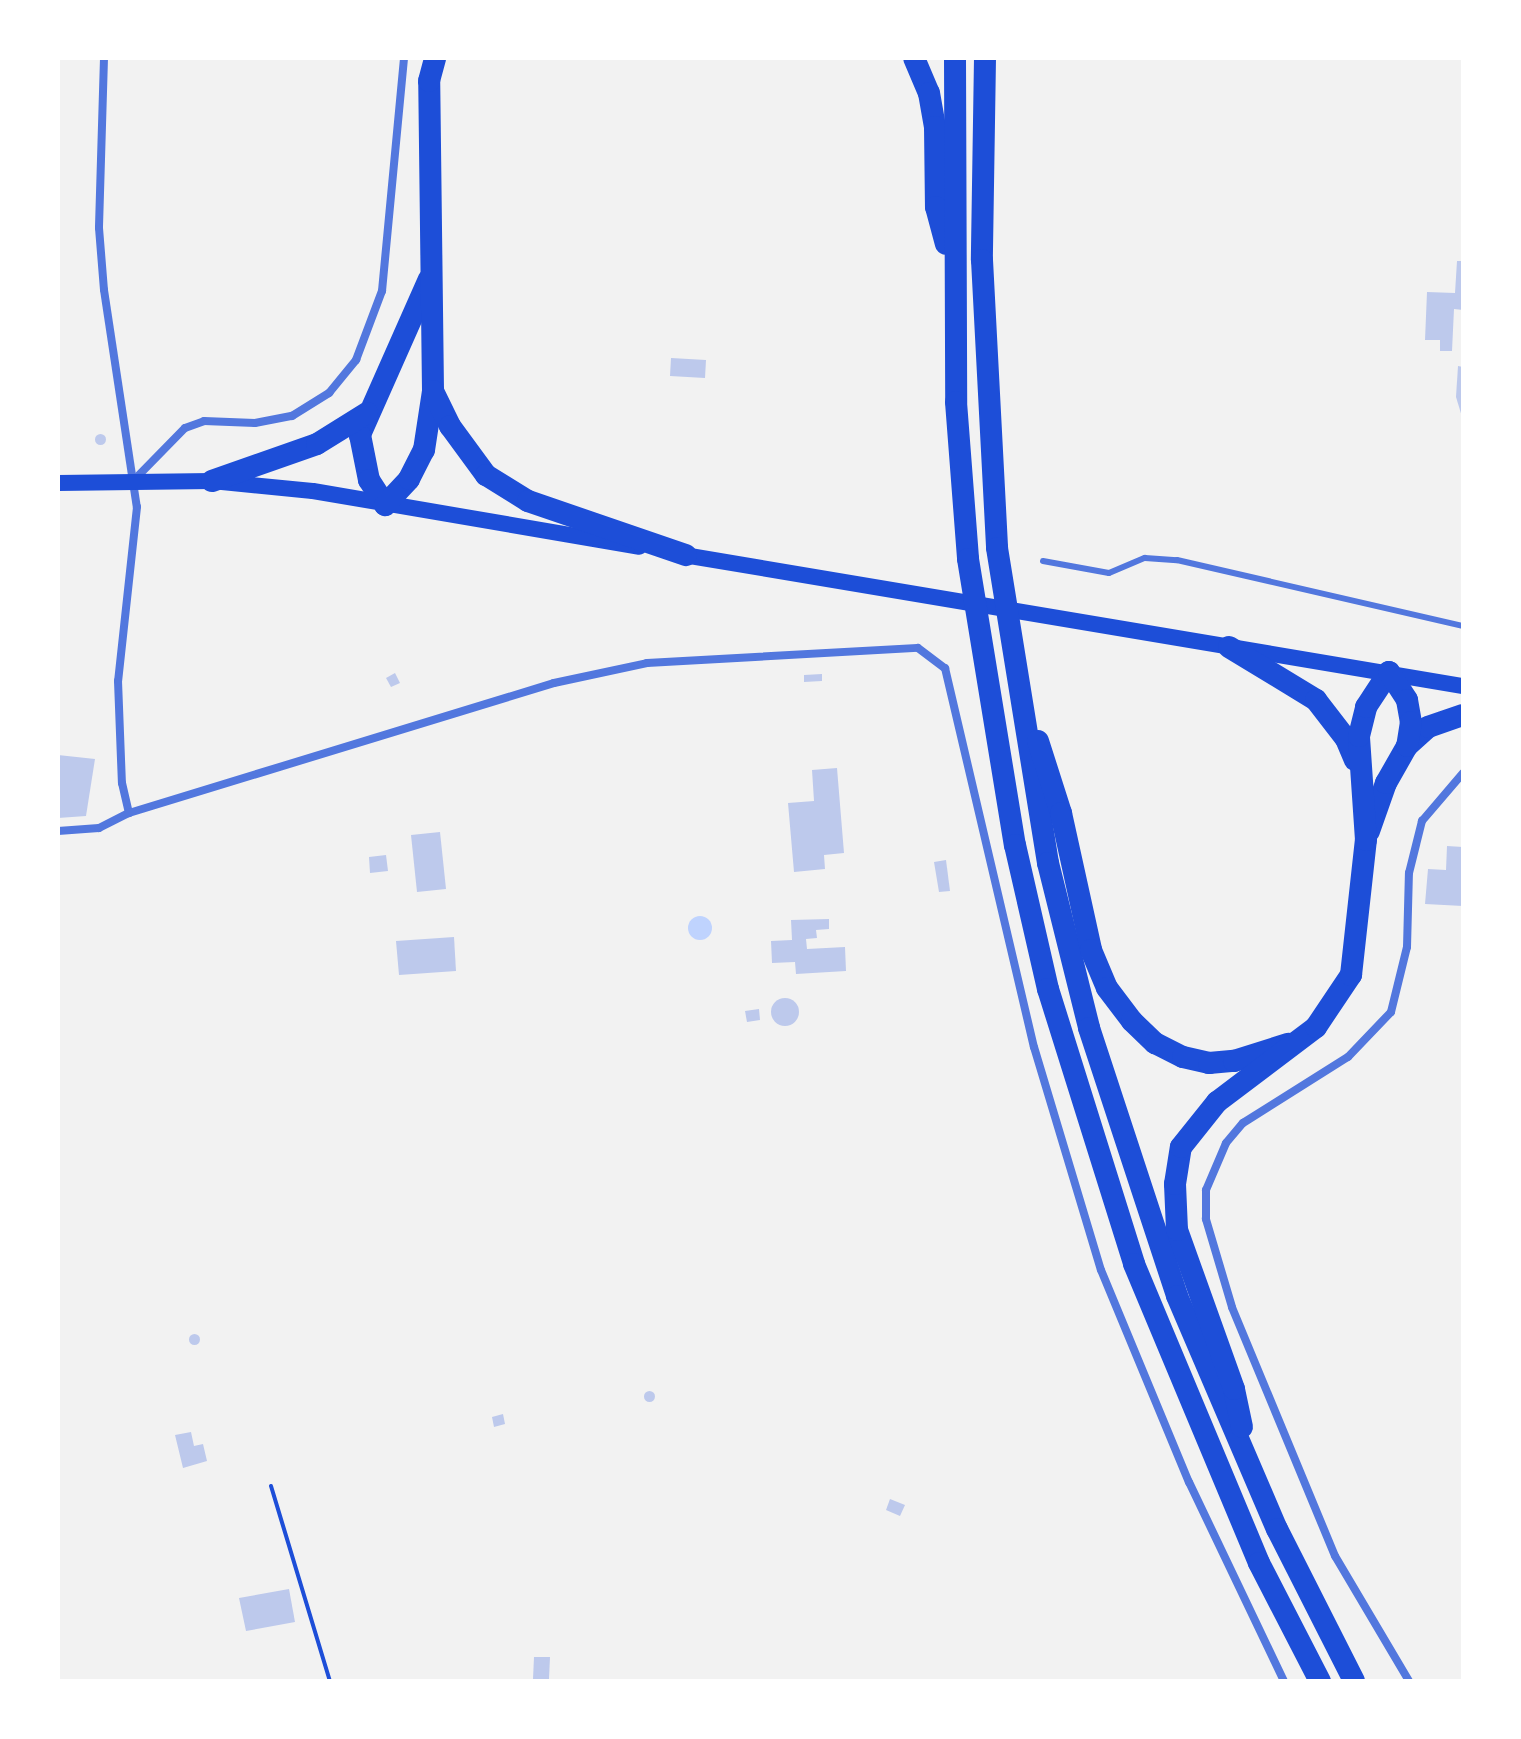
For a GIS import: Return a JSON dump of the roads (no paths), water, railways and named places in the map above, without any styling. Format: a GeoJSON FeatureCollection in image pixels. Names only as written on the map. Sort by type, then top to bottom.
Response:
{"type":"FeatureCollection","features":[{"type":"Feature","properties":{"kind":"highway"},"geometry":{"type":"LineString","coordinates":[[429,279],[403,348],[367,413],[360,435],[362,457],[385,505],[409,479],[424,450],[433,391],[429,279],[429,81],[435,58]]}},
{"type":"Feature","properties":{"kind":"highway"},"geometry":{"type":"LineString","coordinates":[[914,58],[931,105],[936,207],[954,272]]}},
{"type":"Feature","properties":{"kind":"highway"},"geometry":{"type":"LineString","coordinates":[[955,58],[954,272],[968,559],[1015,845],[1048,989],[1134,1264],[1259,1563],[1320,1681]]}},
{"type":"Feature","properties":{"kind":"highway"},"geometry":{"type":"LineString","coordinates":[[985,58],[982,260],[989,433],[1013,661],[1048,863],[1089,1028],[1177,1296],[1252,1475],[1354,1681]]}},
{"type":"Feature","properties":{"kind":"highway"},"geometry":{"type":"LineString","coordinates":[[433,391],[450,426],[486,475],[528,501],[686,555]]}},
{"type":"Feature","properties":{"kind":"highway"},"geometry":{"type":"LineString","coordinates":[[212,481],[317,444],[367,413]]}},
{"type":"Feature","properties":{"kind":"highway"},"geometry":{"type":"LineString","coordinates":[[1229,647],[1299,688],[1330,714],[1359,772]]}},
{"type":"Feature","properties":{"kind":"highway"},"geometry":{"type":"LineString","coordinates":[[1013,661],[1061,813],[1091,950],[1123,1010],[1155,1043],[1183,1057],[1209,1063],[1234,1061],[1296,1041]]}},
{"type":"Feature","properties":{"kind":"highway"},"geometry":{"type":"LineString","coordinates":[[1252,1475],[1234,1389],[1177,1230],[1175,1184],[1181,1147],[1200,1118],[1331,1012],[1351,975],[1366,840],[1359,772],[1366,707],[1389,672],[1407,700],[1411,722],[1407,746]]}},
{"type":"Feature","properties":{"kind":"highway"},"geometry":{"type":"LineString","coordinates":[[1366,840],[1386,783],[1407,746],[1428,727],[1463,715]]}},
{"type":"Feature","properties":{"kind":"main road"},"geometry":{"type":"LineString","coordinates":[[58,483],[135,479],[212,481],[313,491],[1463,686]]}},
{"type":"Feature","properties":{"kind":"street"},"geometry":{"type":"LineString","coordinates":[[104,58],[99,228],[104,290],[135,479],[118,681],[122,783],[129,813]]}},
{"type":"Feature","properties":{"kind":"street"},"geometry":{"type":"LineString","coordinates":[[135,479],[185,428],[204,421],[255,423],[292,416],[325,397],[356,360],[382,291],[404,58]]}},
{"type":"Feature","properties":{"kind":"street"},"geometry":{"type":"LineString","coordinates":[[58,831],[99,828],[129,813],[554,683],[647,663],[918,648],[945,668],[1034,1047],[1101,1270],[1189,1482],[1284,1681]]}},
{"type":"Feature","properties":{"kind":"street"},"geometry":{"type":"LineString","coordinates":[[1409,1681],[1335,1556],[1232,1307],[1206,1219],[1206,1190],[1226,1143],[1243,1123],[1348,1057],[1391,1012],[1407,947],[1409,873],[1422,821],[1463,773]]}},
{"type":"Feature","properties":{"kind":"lane"},"geometry":{"type":"LineString","coordinates":[[1043,561],[1109,573],[1145,558],[1177,560],[1463,626]]}},
{"type":"Feature","properties":{"kind":"water"},"geometry":{"type":"Polygon","coordinates":[[[700,916],[708,920],[712,928],[708,936],[700,940],[692,936],[688,928],[692,920],[700,916]]]}}]}
